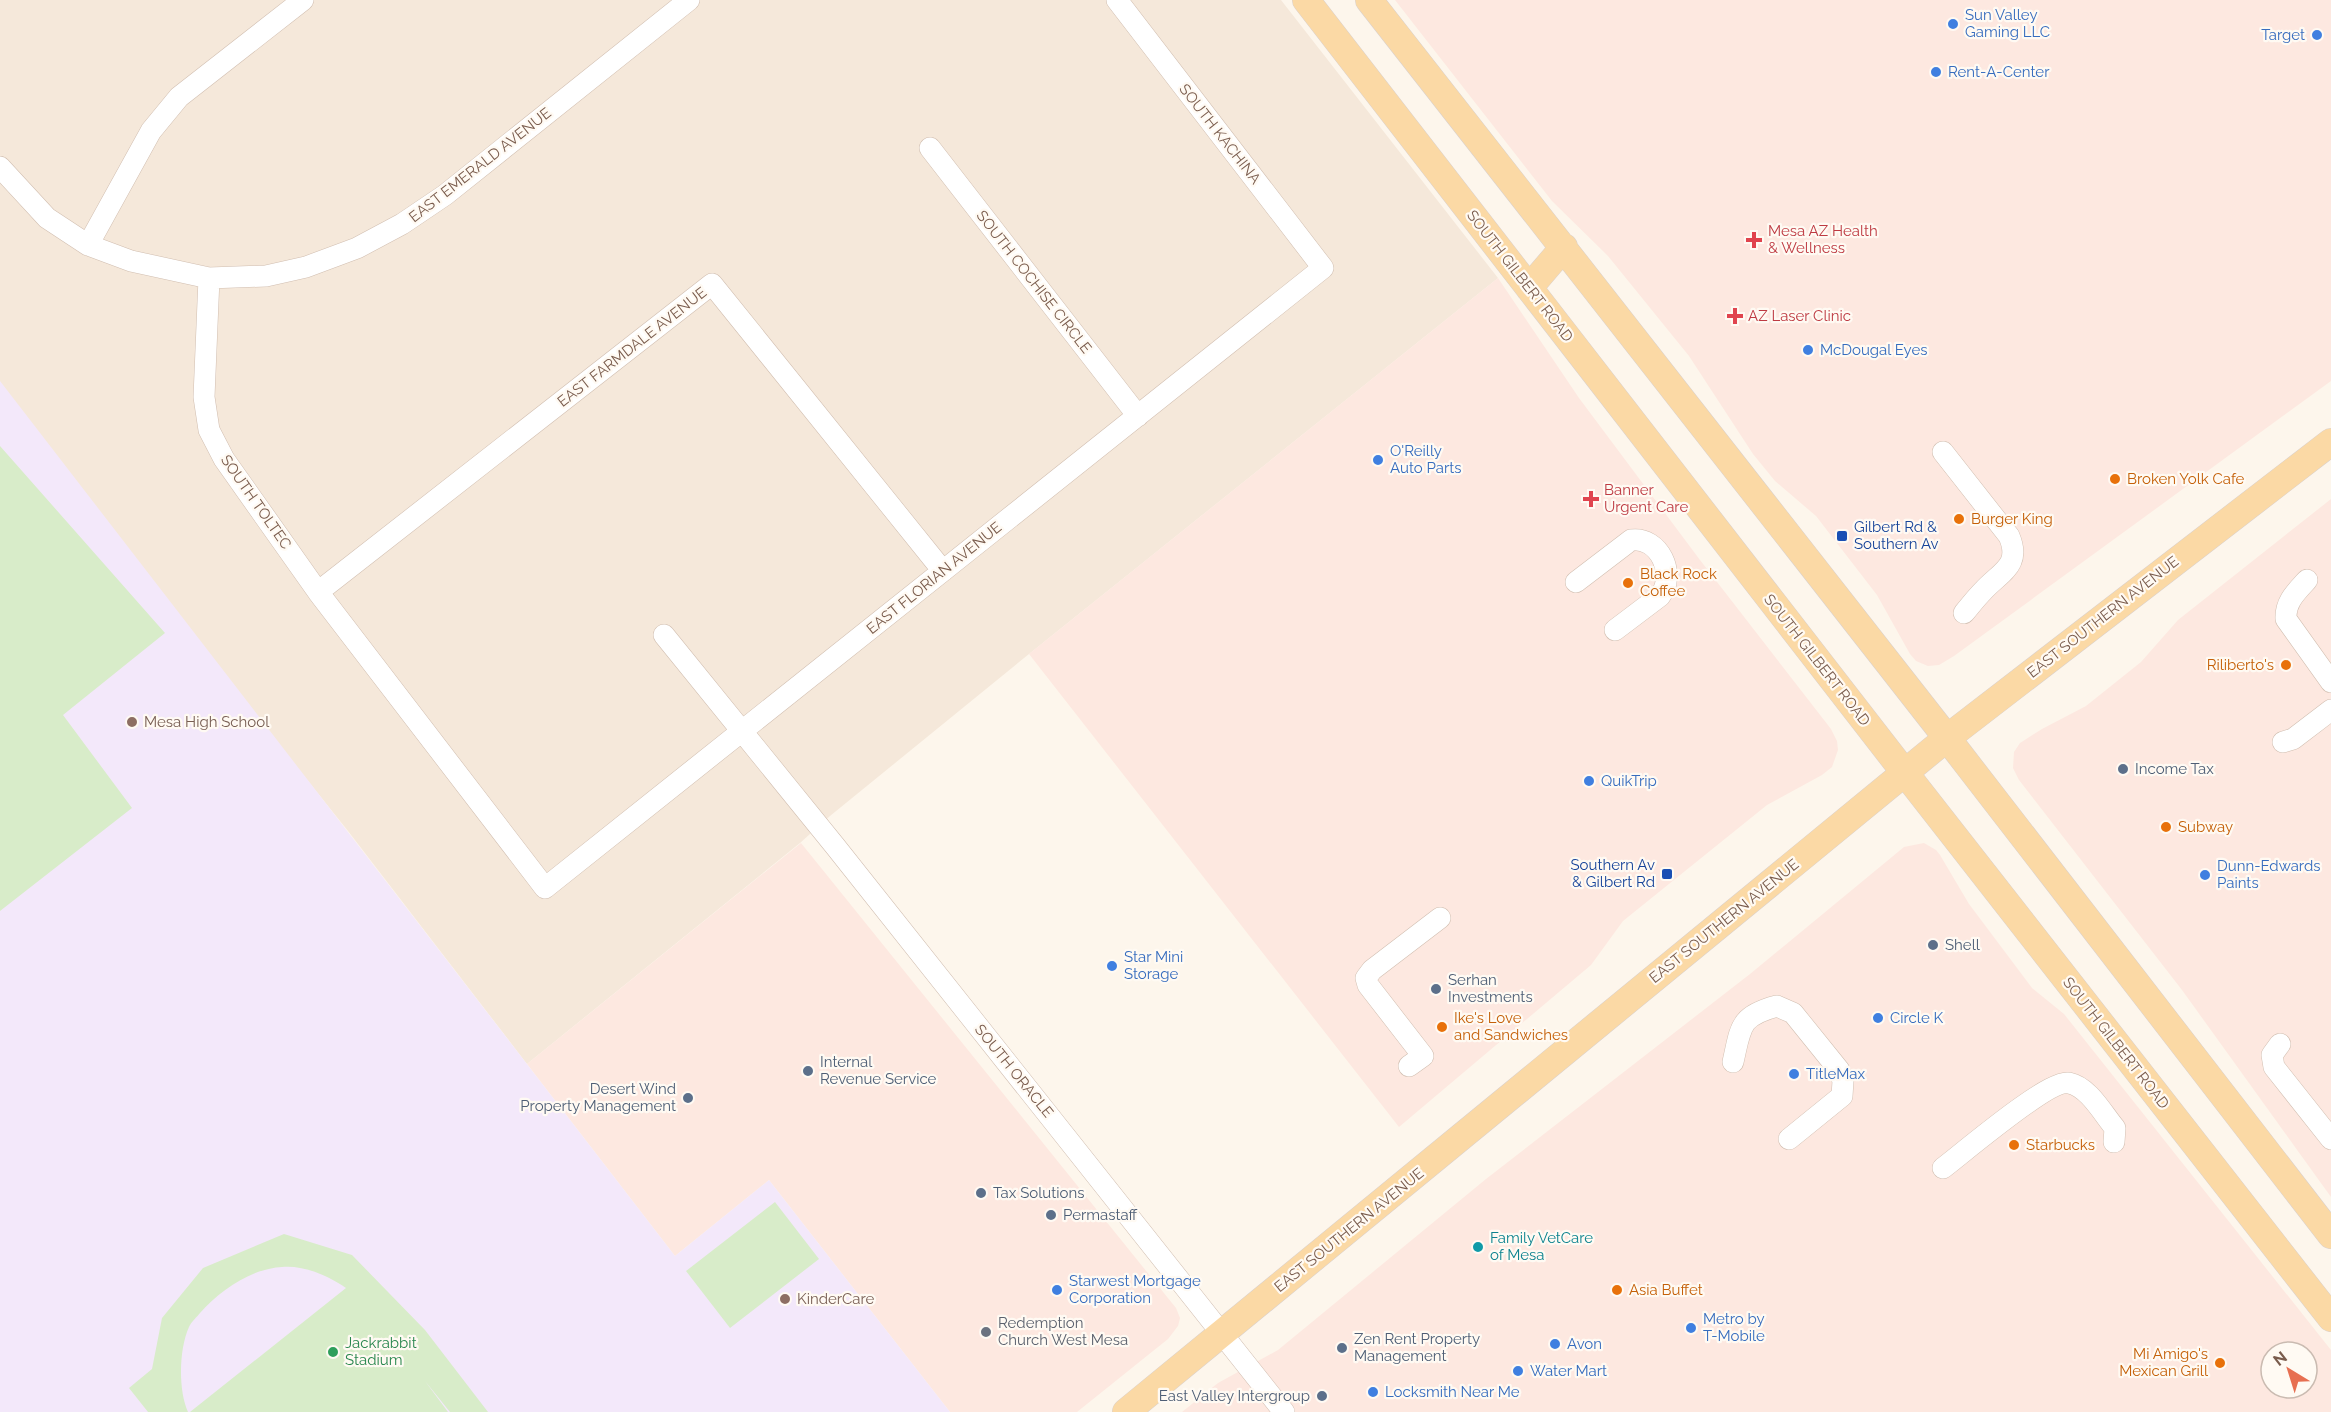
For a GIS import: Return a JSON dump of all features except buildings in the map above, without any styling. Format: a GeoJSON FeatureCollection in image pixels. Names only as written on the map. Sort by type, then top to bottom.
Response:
{"type":"FeatureCollection","features":[{"type":"Feature","properties":{"kind":"main road","name":"SOUTH GILBERT ROAD"},"geometry":{"type":"LineString","coordinates":[[1306,0],[2331,1318]]}},
{"type":"Feature","properties":{"kind":"main road"},"geometry":{"type":"LineString","coordinates":[[1369,0],[1947,738],[2331,1235]]}},
{"type":"Feature","properties":{"kind":"main road"},"geometry":{"type":"LineString","coordinates":[[1530,288],[1564,247]]}},
{"type":"Feature","properties":{"kind":"main road","name":"EAST SOUTHERN AVENUE"},"geometry":{"type":"LineString","coordinates":[[1126,1412],[1947,738],[2331,441]]}},
{"type":"Feature","properties":{"kind":"street"},"geometry":{"type":"LineString","coordinates":[[88,245],[151,131],[179,97],[303,0]]}},
{"type":"Feature","properties":{"kind":"street","name":"EAST EMERALD AVENUE"},"geometry":{"type":"LineString","coordinates":[[209,278],[266,276],[306,267],[357,248],[402,225],[445,195],[689,0]]}},
{"type":"Feature","properties":{"kind":"street","name":"SOUTH KACHINA"},"geometry":{"type":"LineString","coordinates":[[1117,0],[1323,268]]}},
{"type":"Feature","properties":{"kind":"street","name":"SOUTH COCHISE CIRCLE"},"geometry":{"type":"LineString","coordinates":[[930,148],[1138,416]]}},
{"type":"Feature","properties":{"kind":"street"},"geometry":{"type":"LineString","coordinates":[[0,167],[47,218],[88,245],[131,261],[209,278]]}},
{"type":"Feature","properties":{"kind":"street","name":"EAST FLORIAN AVENUE"},"geometry":{"type":"LineString","coordinates":[[545,888],[1323,268]]}},
{"type":"Feature","properties":{"kind":"street","name":"SOUTH TOLTEC"},"geometry":{"type":"LineString","coordinates":[[209,278],[204,396],[209,430],[225,459],[318,592],[545,888]]}},
{"type":"Feature","properties":{"kind":"street","name":"EAST FARMDALE AVENUE"},"geometry":{"type":"LineString","coordinates":[[318,592],[712,284],[944,571]]}},
{"type":"Feature","properties":{"kind":"street"},"geometry":{"type":"LineString","coordinates":[[1943,453],[2009,536],[2013,546],[2013,558],[2009,568],[1983,590],[1964,613]]}},
{"type":"Feature","properties":{"kind":"street"},"geometry":{"type":"LineString","coordinates":[[1576,582],[1631,540],[1640,539],[1652,545],[1666,568],[1668,579],[1666,589],[1615,630]]}},
{"type":"Feature","properties":{"kind":"street"},"geometry":{"type":"LineString","coordinates":[[2307,580],[2288,603],[2286,619],[2331,682]]}},
{"type":"Feature","properties":{"kind":"street","name":"SOUTH ORACLE"},"geometry":{"type":"LineString","coordinates":[[664,635],[1224,1333],[1284,1412]]}},
{"type":"Feature","properties":{"kind":"street"},"geometry":{"type":"LineString","coordinates":[[2283,742],[2292,739],[2331,710]]}},
{"type":"Feature","properties":{"kind":"street"},"geometry":{"type":"LineString","coordinates":[[1409,1066],[1423,1056],[1368,985],[1366,978],[1372,970],[1440,918]]}},
{"type":"Feature","properties":{"kind":"street"},"geometry":{"type":"LineString","coordinates":[[1733,1062],[1740,1030],[1749,1017],[1777,1006],[1793,1013],[1839,1070],[1843,1081],[1842,1096],[1789,1139]]}},
{"type":"Feature","properties":{"kind":"street"},"geometry":{"type":"LineString","coordinates":[[2280,1044],[2272,1055],[2274,1067],[2331,1138]]}},
{"type":"Feature","properties":{"kind":"street"},"geometry":{"type":"LineString","coordinates":[[1943,1168],[2039,1095],[2059,1083],[2070,1083],[2081,1088],[2088,1095],[2115,1128],[2114,1143]]}},
{"type":"Feature","properties":{"kind":"shaded area"},"geometry":{"type":"Polygon","coordinates":[[[0,0],[1281,0],[1498,278],[1029,654],[527,1064],[348,831],[217,667],[0,387],[0,0]]]}},
{"type":"Feature","properties":{"kind":"shaded area"},"geometry":{"type":"Polygon","coordinates":[[[1395,0],[2331,0],[2331,381],[1954,656],[1939,665],[1928,666],[1916,661],[1910,654],[1877,595],[1816,516],[1775,481],[1753,454],[1689,356],[1608,256],[1552,201],[1395,0]]]}},
{"type":"Feature","properties":{"kind":"shaded area"},"geometry":{"type":"Polygon","coordinates":[[[1498,278],[1579,398],[1700,560],[1831,729],[1837,741],[1838,750],[1832,767],[1822,775],[1767,805],[1623,921],[1591,965],[1399,1127],[1029,654],[1498,278]]]}},
{"type":"Feature","properties":{"kind":"shaded area","name":"Mesa High School"},"geometry":{"type":"Polygon","coordinates":[[[0,381],[675,1256],[769,1180],[950,1412],[0,1412],[0,381]]]}},
{"type":"Feature","properties":{"kind":"shaded area"},"geometry":{"type":"Polygon","coordinates":[[[2331,499],[2331,1197],[2182,990],[2019,780],[2013,768],[2014,752],[2020,743],[2086,706],[2141,662],[2178,620],[2331,499]]]}},
{"type":"Feature","properties":{"kind":"shaded area"},"geometry":{"type":"Polygon","coordinates":[[[801,843],[1176,1308],[1180,1318],[1178,1326],[1168,1339],[1077,1412],[950,1412],[769,1180],[675,1256],[527,1064],[801,843]]]}},
{"type":"Feature","properties":{"kind":"shaded area"},"geometry":{"type":"Polygon","coordinates":[[[1924,843],[1936,850],[1969,904],[2032,988],[2064,1014],[2331,1350],[2331,1412],[1182,1412],[1218,1383],[1278,1350],[1486,1179],[1750,974],[1904,847],[1924,843]]]}},
{"type":"Feature","properties":{"kind":"green space"},"geometry":{"type":"Polygon","coordinates":[[[0,446],[165,633],[63,715],[132,808],[0,911],[0,446]]]}},
{"type":"Feature","properties":{"kind":"green space"},"geometry":{"type":"Polygon","coordinates":[[[775,1202],[819,1259],[730,1328],[686,1271],[775,1202]]]}},
{"type":"Feature","properties":{"kind":"green space"},"geometry":{"type":"Polygon","coordinates":[[[284,1234],[352,1255],[425,1330],[488,1412],[450,1412],[425,1381],[448,1412],[190,1412],[346,1288],[316,1272],[282,1267],[259,1272],[237,1282],[208,1305],[190,1325],[183,1346],[181,1369],[181,1381],[188,1412],[148,1412],[129,1388],[152,1369],[162,1318],[203,1268],[284,1234]]]}},
{"type":"Feature","properties":{"kind":"place","name":"Sun Valley Gaming LLC"},"geometry":{"type":"Point","coordinates":[1953,24]}},
{"type":"Feature","properties":{"kind":"place","name":"Target"},"geometry":{"type":"Point","coordinates":[2317,35]}},
{"type":"Feature","properties":{"kind":"place","name":"Rent-A-Center"},"geometry":{"type":"Point","coordinates":[1936,72]}},
{"type":"Feature","properties":{"kind":"place","name":"Mesa AZ Health & Wellness"},"geometry":{"type":"Point","coordinates":[1754,240]}},
{"type":"Feature","properties":{"kind":"place","name":"AZ Laser Clinic"},"geometry":{"type":"Point","coordinates":[1735,316]}},
{"type":"Feature","properties":{"kind":"place","name":"McDougal Eyes"},"geometry":{"type":"Point","coordinates":[1808,350]}},
{"type":"Feature","properties":{"kind":"place","name":"O'Reilly Auto Parts"},"geometry":{"type":"Point","coordinates":[1378,460]}},
{"type":"Feature","properties":{"kind":"place","name":"Broken Yolk Cafe"},"geometry":{"type":"Point","coordinates":[2115,479]}},
{"type":"Feature","properties":{"kind":"place","name":"Banner Urgent Care"},"geometry":{"type":"Point","coordinates":[1591,499]}},
{"type":"Feature","properties":{"kind":"place","name":"Burger King"},"geometry":{"type":"Point","coordinates":[1959,519]}},
{"type":"Feature","properties":{"kind":"place","name":"Gilbert Rd & Southern Av"},"geometry":{"type":"Point","coordinates":[1842,536]}},
{"type":"Feature","properties":{"kind":"place","name":"Black Rock Coffee"},"geometry":{"type":"Point","coordinates":[1628,583]}},
{"type":"Feature","properties":{"kind":"place","name":"Riliberto's"},"geometry":{"type":"Point","coordinates":[2286,665]}},
{"type":"Feature","properties":{"kind":"place","name":"Mesa High School"},"geometry":{"type":"Point","coordinates":[132,722]}},
{"type":"Feature","properties":{"kind":"place","name":"Income Tax"},"geometry":{"type":"Point","coordinates":[2123,769]}},
{"type":"Feature","properties":{"kind":"place","name":"QuikTrip"},"geometry":{"type":"Point","coordinates":[1589,781]}},
{"type":"Feature","properties":{"kind":"place","name":"Subway"},"geometry":{"type":"Point","coordinates":[2166,827]}},
{"type":"Feature","properties":{"kind":"place","name":"Southern Av & Gilbert Rd"},"geometry":{"type":"Point","coordinates":[1667,874]}},
{"type":"Feature","properties":{"kind":"place","name":"Dunn-Edwards Paints"},"geometry":{"type":"Point","coordinates":[2205,875]}},
{"type":"Feature","properties":{"kind":"place","name":"Shell"},"geometry":{"type":"Point","coordinates":[1933,945]}},
{"type":"Feature","properties":{"kind":"place","name":"Star Mini Storage"},"geometry":{"type":"Point","coordinates":[1112,966]}},
{"type":"Feature","properties":{"kind":"place","name":"Serhan Investments"},"geometry":{"type":"Point","coordinates":[1436,989]}},
{"type":"Feature","properties":{"kind":"place","name":"Circle K"},"geometry":{"type":"Point","coordinates":[1878,1018]}},
{"type":"Feature","properties":{"kind":"place","name":"Ike's Love and Sandwiches"},"geometry":{"type":"Point","coordinates":[1442,1027]}},
{"type":"Feature","properties":{"kind":"place","name":"Internal Revenue Service"},"geometry":{"type":"Point","coordinates":[808,1071]}},
{"type":"Feature","properties":{"kind":"place","name":"TitleMax"},"geometry":{"type":"Point","coordinates":[1794,1074]}},
{"type":"Feature","properties":{"kind":"place","name":"Desert Wind Property Management"},"geometry":{"type":"Point","coordinates":[688,1098]}},
{"type":"Feature","properties":{"kind":"place","name":"Starbucks"},"geometry":{"type":"Point","coordinates":[2014,1145]}},
{"type":"Feature","properties":{"kind":"place","name":"Tax Solutions"},"geometry":{"type":"Point","coordinates":[981,1193]}},
{"type":"Feature","properties":{"kind":"place","name":"Permastaff"},"geometry":{"type":"Point","coordinates":[1051,1215]}},
{"type":"Feature","properties":{"kind":"place","name":"Family VetCare of Mesa"},"geometry":{"type":"Point","coordinates":[1478,1247]}},
{"type":"Feature","properties":{"kind":"place","name":"Starwest Mortgage Corporation"},"geometry":{"type":"Point","coordinates":[1057,1290]}},
{"type":"Feature","properties":{"kind":"place","name":"Asia Buffet"},"geometry":{"type":"Point","coordinates":[1617,1290]}},
{"type":"Feature","properties":{"kind":"place","name":"KinderCare"},"geometry":{"type":"Point","coordinates":[785,1299]}},
{"type":"Feature","properties":{"kind":"place","name":"Metro by T-Mobile"},"geometry":{"type":"Point","coordinates":[1691,1328]}},
{"type":"Feature","properties":{"kind":"place","name":"Redemption Church West Mesa"},"geometry":{"type":"Point","coordinates":[986,1332]}},
{"type":"Feature","properties":{"kind":"place","name":"Avon"},"geometry":{"type":"Point","coordinates":[1555,1344]}},
{"type":"Feature","properties":{"kind":"place","name":"Zen Rent Property Management"},"geometry":{"type":"Point","coordinates":[1342,1348]}},
{"type":"Feature","properties":{"kind":"place","name":"Jackrabbit Stadium"},"geometry":{"type":"Point","coordinates":[333,1352]}},
{"type":"Feature","properties":{"kind":"place","name":"Mi Amigo's Mexican Grill"},"geometry":{"type":"Point","coordinates":[2220,1363]}},
{"type":"Feature","properties":{"kind":"place","name":"Water Mart"},"geometry":{"type":"Point","coordinates":[1518,1371]}},
{"type":"Feature","properties":{"kind":"place","name":"Locksmith Near Me"},"geometry":{"type":"Point","coordinates":[1373,1392]}},
{"type":"Feature","properties":{"kind":"place","name":"East Valley Intergroup"},"geometry":{"type":"Point","coordinates":[1322,1396]}}]}
